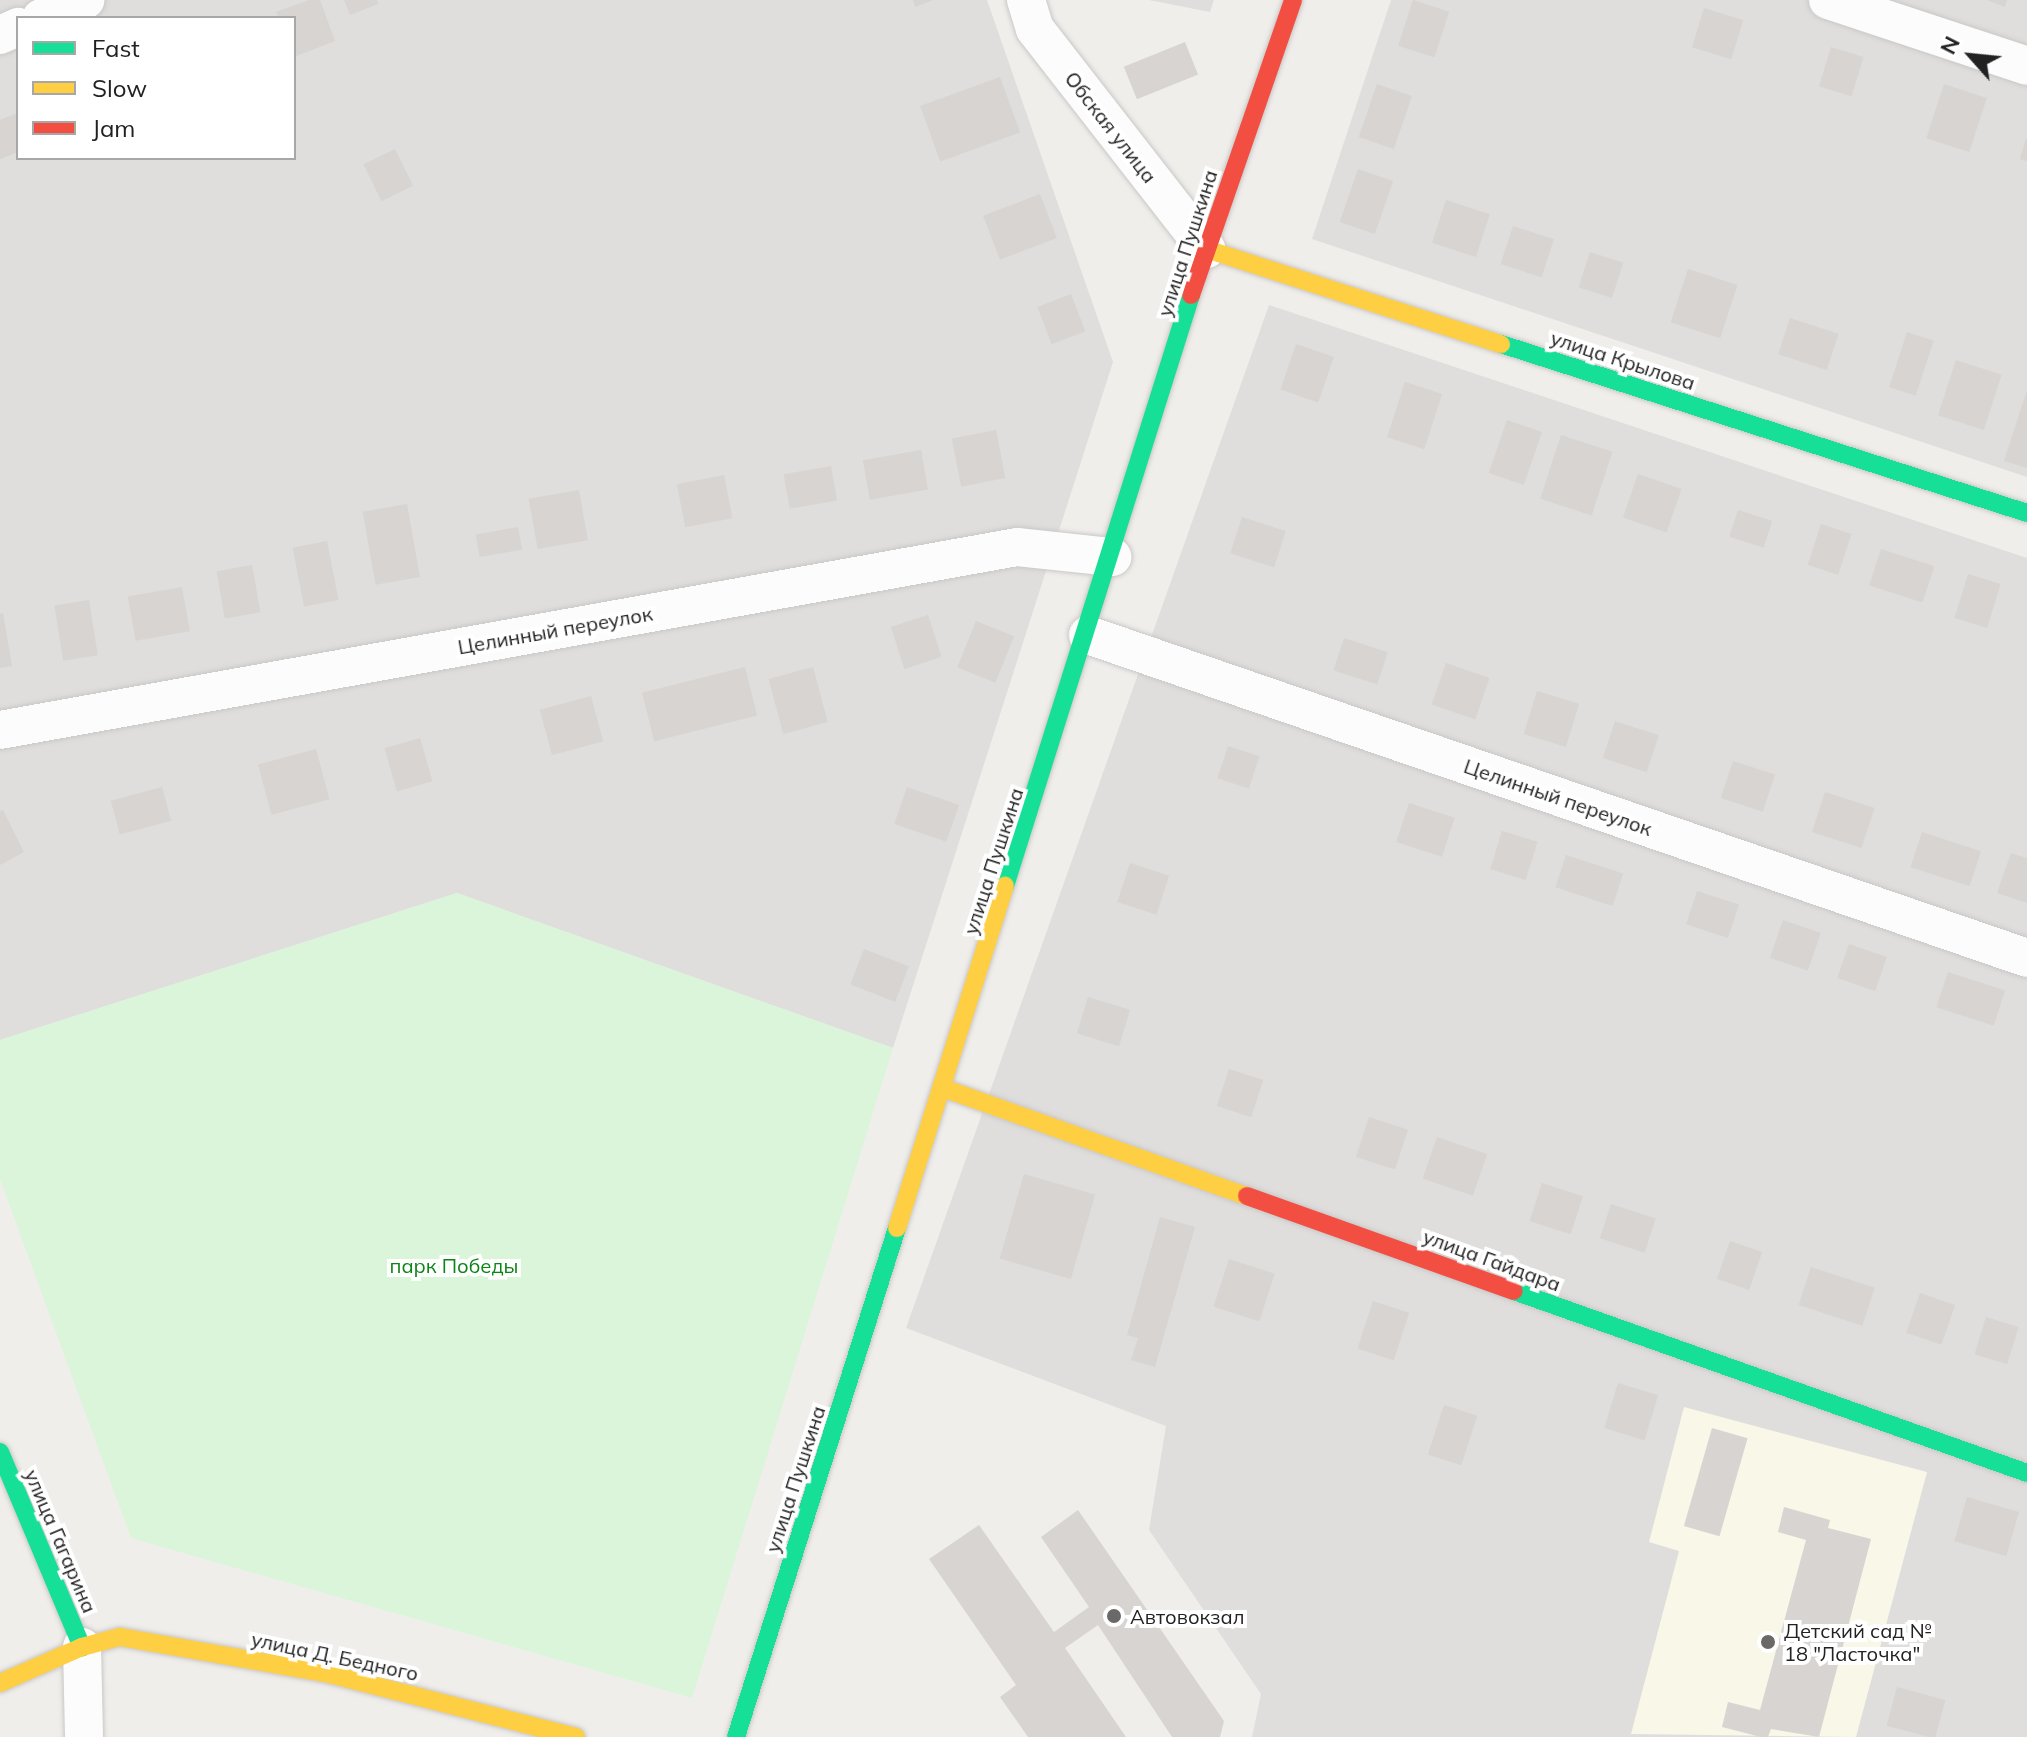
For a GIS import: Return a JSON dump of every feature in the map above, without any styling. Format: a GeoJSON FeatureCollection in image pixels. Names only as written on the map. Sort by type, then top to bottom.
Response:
{"type":"FeatureCollection","features":[{"type":"Feature","properties":{"kind":"street"},"geometry":{"type":"LineString","coordinates":[[46,16],[85,0]]}},
{"type":"Feature","properties":{"kind":"street","name":"Обская улица"},"geometry":{"type":"LineString","coordinates":[[1026,0],[1035,29],[1206,249]]}},
{"type":"Feature","properties":{"kind":"street","name":"улица Пушкина"},"geometry":{"type":"LineString","coordinates":[[736,1737],[1088,635],[1206,249],[1293,0]]}},
{"type":"Feature","properties":{"kind":"street"},"geometry":{"type":"LineString","coordinates":[[1828,0],[2027,66]]}},
{"type":"Feature","properties":{"kind":"street","name":"улица Крылова"},"geometry":{"type":"LineString","coordinates":[[1206,249],[2027,513]]}},
{"type":"Feature","properties":{"kind":"street","name":"Целинный переулок"},"geometry":{"type":"LineString","coordinates":[[0,730],[1017,547],[1112,557]]}},
{"type":"Feature","properties":{"kind":"street","name":"Целинный переулок"},"geometry":{"type":"LineString","coordinates":[[1088,635],[2027,958]]}},
{"type":"Feature","properties":{"kind":"street","name":"улица Гайдара"},"geometry":{"type":"LineString","coordinates":[[943,1088],[2027,1473]]}},
{"type":"Feature","properties":{"kind":"street","name":"улица Гагарина"},"geometry":{"type":"LineString","coordinates":[[0,1452],[82,1647]]}},
{"type":"Feature","properties":{"kind":"street","name":"улица Д. Бедного"},"geometry":{"type":"LineString","coordinates":[[0,1683],[82,1647],[120,1637],[329,1674],[576,1737]]}},
{"type":"Feature","properties":{"kind":"street"},"geometry":{"type":"LineString","coordinates":[[82,1647],[84,1737]]}},
{"type":"Feature","properties":{"kind":"shaded area"},"geometry":{"type":"Polygon","coordinates":[[[0,0],[987,0],[1113,362],[893,1048],[457,893],[0,1040],[0,0]]]}},
{"type":"Feature","properties":{"kind":"shaded area"},"geometry":{"type":"Polygon","coordinates":[[[1149,0],[1214,0],[1210,12],[1149,0]]]}},
{"type":"Feature","properties":{"kind":"shaded area"},"geometry":{"type":"Polygon","coordinates":[[[1391,0],[2027,0],[2027,477],[1312,239],[1391,0]]]}},
{"type":"Feature","properties":{"kind":"shaded area"},"geometry":{"type":"Polygon","coordinates":[[[1269,305],[2027,558],[2027,1737],[1252,1737],[1261,1694],[1149,1530],[1166,1426],[906,1328],[1269,305]]]}},
{"type":"Feature","properties":{"kind":"shaded area","name":"Детский сад № 18 \"Ласточка\""},"geometry":{"type":"Polygon","coordinates":[[[1684,1407],[1927,1472],[1856,1737],[1631,1734],[1679,1551],[1649,1542],[1684,1407]]]}},
{"type":"Feature","properties":{"kind":"green space","name":"парк Победы"},"geometry":{"type":"Polygon","coordinates":[[[457,893],[893,1048],[692,1698],[131,1538],[0,1179],[0,1040],[457,893]]]}},
{"type":"Feature","properties":{"kind":"building"},"geometry":{"type":"Polygon","coordinates":[[[309,0],[320,0],[335,41],[296,56],[296,16],[278,16],[276,12],[309,0]]]}},
{"type":"Feature","properties":{"kind":"building"},"geometry":{"type":"Polygon","coordinates":[[[344,0],[377,0],[378,4],[350,15],[344,0]]]}},
{"type":"Feature","properties":{"kind":"building"},"geometry":{"type":"Polygon","coordinates":[[[913,0],[933,0],[915,7],[913,0]]]}},
{"type":"Feature","properties":{"kind":"building"},"geometry":{"type":"Polygon","coordinates":[[[1413,0],[1449,12],[1434,57],[1398,46],[1413,0]]]}},
{"type":"Feature","properties":{"kind":"building"},"geometry":{"type":"Polygon","coordinates":[[[1987,0],[2007,0],[2005,7],[1987,0]]]}},
{"type":"Feature","properties":{"kind":"building"},"geometry":{"type":"Polygon","coordinates":[[[1704,8],[1743,20],[1731,59],[1692,47],[1704,8]]]}},
{"type":"Feature","properties":{"kind":"building"},"geometry":{"type":"Polygon","coordinates":[[[1185,42],[1198,74],[1137,99],[1124,67],[1185,42]]]}},
{"type":"Feature","properties":{"kind":"building"},"geometry":{"type":"Polygon","coordinates":[[[1831,47],[1864,57],[1852,96],[1819,86],[1831,47]]]}},
{"type":"Feature","properties":{"kind":"building"},"geometry":{"type":"Polygon","coordinates":[[[1000,77],[1020,132],[940,162],[920,106],[1000,77]]]}},
{"type":"Feature","properties":{"kind":"building"},"geometry":{"type":"Polygon","coordinates":[[[1377,84],[1412,96],[1394,149],[1359,137],[1377,84]]]}},
{"type":"Feature","properties":{"kind":"building"},"geometry":{"type":"Polygon","coordinates":[[[1944,84],[1987,98],[1969,152],[1926,138],[1944,84]]]}},
{"type":"Feature","properties":{"kind":"building"},"geometry":{"type":"Polygon","coordinates":[[[16,114],[16,153],[0,159],[0,120],[16,114]]]}},
{"type":"Feature","properties":{"kind":"building"},"geometry":{"type":"Polygon","coordinates":[[[2027,139],[2027,161],[2020,159],[2027,139]]]}},
{"type":"Feature","properties":{"kind":"building"},"geometry":{"type":"Polygon","coordinates":[[[395,149],[413,186],[382,201],[364,164],[395,149]]]}},
{"type":"Feature","properties":{"kind":"building"},"geometry":{"type":"Polygon","coordinates":[[[1358,169],[1393,181],[1375,234],[1340,222],[1358,169]]]}},
{"type":"Feature","properties":{"kind":"building"},"geometry":{"type":"Polygon","coordinates":[[[1040,194],[1057,238],[1000,260],[983,216],[1040,194]]]}},
{"type":"Feature","properties":{"kind":"building"},"geometry":{"type":"Polygon","coordinates":[[[1446,200],[1490,214],[1476,257],[1432,243],[1446,200]]]}},
{"type":"Feature","properties":{"kind":"building"},"geometry":{"type":"Polygon","coordinates":[[[1513,226],[1554,239],[1542,277],[1501,264],[1513,226]]]}},
{"type":"Feature","properties":{"kind":"building"},"geometry":{"type":"Polygon","coordinates":[[[1590,252],[1623,263],[1612,298],[1579,287],[1590,252]]]}},
{"type":"Feature","properties":{"kind":"building"},"geometry":{"type":"Polygon","coordinates":[[[1688,269],[1737,285],[1720,338],[1671,322],[1688,269]]]}},
{"type":"Feature","properties":{"kind":"building"},"geometry":{"type":"Polygon","coordinates":[[[1071,294],[1085,331],[1052,344],[1037,307],[1071,294]]]}},
{"type":"Feature","properties":{"kind":"building"},"geometry":{"type":"Polygon","coordinates":[[[1790,318],[1839,334],[1827,370],[1778,354],[1790,318]]]}},
{"type":"Feature","properties":{"kind":"building"},"geometry":{"type":"Polygon","coordinates":[[[1907,332],[1934,341],[1916,396],[1889,387],[1907,332]]]}},
{"type":"Feature","properties":{"kind":"building"},"geometry":{"type":"Polygon","coordinates":[[[1296,344],[1334,357],[1318,402],[1280,389],[1296,344]]]}},
{"type":"Feature","properties":{"kind":"building"},"geometry":{"type":"Polygon","coordinates":[[[1956,360],[2002,375],[1984,430],[1938,415],[1956,360]]]}},
{"type":"Feature","properties":{"kind":"building"},"geometry":{"type":"Polygon","coordinates":[[[1405,382],[1442,394],[1424,449],[1387,437],[1405,382]]]}},
{"type":"Feature","properties":{"kind":"building"},"geometry":{"type":"Polygon","coordinates":[[[2027,390],[2027,468],[2004,461],[2027,390]]]}},
{"type":"Feature","properties":{"kind":"building"},"geometry":{"type":"Polygon","coordinates":[[[1507,420],[1542,432],[1524,485],[1489,473],[1507,420]]]}},
{"type":"Feature","properties":{"kind":"building"},"geometry":{"type":"Polygon","coordinates":[[[996,430],[1005,478],[961,487],[952,439],[996,430]]]}},
{"type":"Feature","properties":{"kind":"building"},"geometry":{"type":"Polygon","coordinates":[[[1561,435],[1612,452],[1592,515],[1540,499],[1561,435]]]}},
{"type":"Feature","properties":{"kind":"building"},"geometry":{"type":"Polygon","coordinates":[[[921,450],[928,489],[870,500],[863,460],[921,450]]]}},
{"type":"Feature","properties":{"kind":"building"},"geometry":{"type":"Polygon","coordinates":[[[831,466],[837,500],[790,509],[784,474],[831,466]]]}},
{"type":"Feature","properties":{"kind":"building"},"geometry":{"type":"Polygon","coordinates":[[[1638,474],[1681,489],[1667,532],[1623,517],[1638,474]]]}},
{"type":"Feature","properties":{"kind":"building"},"geometry":{"type":"Polygon","coordinates":[[[724,475],[732,518],[685,527],[677,484],[724,475]]]}},
{"type":"Feature","properties":{"kind":"building"},"geometry":{"type":"Polygon","coordinates":[[[579,490],[588,540],[538,549],[529,499],[579,490]]]}},
{"type":"Feature","properties":{"kind":"building"},"geometry":{"type":"Polygon","coordinates":[[[407,504],[420,577],[376,585],[363,512],[407,504]]]}},
{"type":"Feature","properties":{"kind":"building"},"geometry":{"type":"Polygon","coordinates":[[[1738,510],[1772,521],[1764,548],[1729,537],[1738,510]]]}},
{"type":"Feature","properties":{"kind":"building"},"geometry":{"type":"Polygon","coordinates":[[[1242,517],[1286,531],[1274,567],[1230,553],[1242,517]]]}},
{"type":"Feature","properties":{"kind":"building"},"geometry":{"type":"Polygon","coordinates":[[[1821,524],[1851,534],[1838,575],[1808,565],[1821,524]]]}},
{"type":"Feature","properties":{"kind":"building"},"geometry":{"type":"Polygon","coordinates":[[[518,527],[522,550],[480,557],[476,534],[518,527]]]}},
{"type":"Feature","properties":{"kind":"building"},"geometry":{"type":"Polygon","coordinates":[[[327,541],[338,600],[304,607],[293,548],[327,541]]]}},
{"type":"Feature","properties":{"kind":"building"},"geometry":{"type":"Polygon","coordinates":[[[1881,549],[1934,566],[1923,602],[1869,585],[1881,549]]]}},
{"type":"Feature","properties":{"kind":"building"},"geometry":{"type":"Polygon","coordinates":[[[252,565],[260,612],[225,619],[217,571],[252,565]]]}},
{"type":"Feature","properties":{"kind":"building"},"geometry":{"type":"Polygon","coordinates":[[[1968,574],[2001,584],[1987,628],[1955,618],[1968,574]]]}},
{"type":"Feature","properties":{"kind":"building"},"geometry":{"type":"Polygon","coordinates":[[[182,587],[190,631],[136,641],[128,597],[182,587]]]}},
{"type":"Feature","properties":{"kind":"building"},"geometry":{"type":"Polygon","coordinates":[[[89,600],[98,655],[63,661],[54,605],[89,600]]]}},
{"type":"Feature","properties":{"kind":"building"},"geometry":{"type":"Polygon","coordinates":[[[3,613],[12,666],[0,668],[0,614],[3,613]]]}},
{"type":"Feature","properties":{"kind":"building"},"geometry":{"type":"Polygon","coordinates":[[[928,615],[942,657],[905,669],[891,627],[928,615]]]}},
{"type":"Feature","properties":{"kind":"building"},"geometry":{"type":"Polygon","coordinates":[[[976,621],[1014,636],[995,683],[957,667],[976,621]]]}},
{"type":"Feature","properties":{"kind":"building"},"geometry":{"type":"Polygon","coordinates":[[[1344,638],[1388,652],[1377,685],[1333,670],[1344,638]]]}},
{"type":"Feature","properties":{"kind":"building"},"geometry":{"type":"Polygon","coordinates":[[[1446,663],[1489,678],[1475,720],[1432,705],[1446,663]]]}},
{"type":"Feature","properties":{"kind":"building"},"geometry":{"type":"Polygon","coordinates":[[[745,667],[757,716],[654,741],[642,693],[745,667]]]}},
{"type":"Feature","properties":{"kind":"building"},"geometry":{"type":"Polygon","coordinates":[[[813,667],[828,722],[783,734],[769,679],[813,667]]]}},
{"type":"Feature","properties":{"kind":"building"},"geometry":{"type":"Polygon","coordinates":[[[1537,691],[1579,704],[1566,747],[1524,734],[1537,691]]]}},
{"type":"Feature","properties":{"kind":"building"},"geometry":{"type":"Polygon","coordinates":[[[591,696],[603,741],[552,755],[540,710],[591,696]]]}},
{"type":"Feature","properties":{"kind":"building"},"geometry":{"type":"Polygon","coordinates":[[[1615,721],[1659,735],[1647,772],[1603,758],[1615,721]]]}},
{"type":"Feature","properties":{"kind":"building"},"geometry":{"type":"Polygon","coordinates":[[[420,738],[432,781],[397,791],[384,748],[420,738]]]}},
{"type":"Feature","properties":{"kind":"building"},"geometry":{"type":"Polygon","coordinates":[[[1228,746],[1259,756],[1249,789],[1217,778],[1228,746]]]}},
{"type":"Feature","properties":{"kind":"building"},"geometry":{"type":"Polygon","coordinates":[[[316,749],[329,799],[272,815],[258,765],[316,749]]]}},
{"type":"Feature","properties":{"kind":"building"},"geometry":{"type":"Polygon","coordinates":[[[1733,761],[1775,775],[1763,812],[1721,798],[1733,761]]]}},
{"type":"Feature","properties":{"kind":"building"},"geometry":{"type":"Polygon","coordinates":[[[162,787],[171,821],[120,835],[111,801],[162,787]]]}},
{"type":"Feature","properties":{"kind":"building"},"geometry":{"type":"Polygon","coordinates":[[[907,787],[959,805],[946,842],[894,824],[907,787]]]}},
{"type":"Feature","properties":{"kind":"building"},"geometry":{"type":"Polygon","coordinates":[[[1825,792],[1874,808],[1861,848],[1812,832],[1825,792]]]}},
{"type":"Feature","properties":{"kind":"building"},"geometry":{"type":"Polygon","coordinates":[[[1409,803],[1455,818],[1442,857],[1396,842],[1409,803]]]}},
{"type":"Feature","properties":{"kind":"building"},"geometry":{"type":"Polygon","coordinates":[[[3,810],[24,852],[0,865],[0,811],[3,810]]]}},
{"type":"Feature","properties":{"kind":"building"},"geometry":{"type":"Polygon","coordinates":[[[1502,831],[1537,842],[1526,880],[1490,869],[1502,831]]]}},
{"type":"Feature","properties":{"kind":"building"},"geometry":{"type":"Polygon","coordinates":[[[1922,832],[1981,851],[1970,886],[1911,867],[1922,832]]]}},
{"type":"Feature","properties":{"kind":"building"},"geometry":{"type":"Polygon","coordinates":[[[2011,853],[2027,858],[2027,903],[1997,893],[2011,853]]]}},
{"type":"Feature","properties":{"kind":"building"},"geometry":{"type":"Polygon","coordinates":[[[1566,855],[1623,874],[1613,906],[1555,887],[1566,855]]]}},
{"type":"Feature","properties":{"kind":"building"},"geometry":{"type":"Polygon","coordinates":[[[1130,863],[1169,876],[1156,915],[1117,902],[1130,863]]]}},
{"type":"Feature","properties":{"kind":"building"},"geometry":{"type":"Polygon","coordinates":[[[1697,891],[1739,905],[1728,938],[1686,924],[1697,891]]]}},
{"type":"Feature","properties":{"kind":"building"},"geometry":{"type":"Polygon","coordinates":[[[1783,920],[1821,933],[1808,971],[1770,958],[1783,920]]]}},
{"type":"Feature","properties":{"kind":"building"},"geometry":{"type":"Polygon","coordinates":[[[1849,944],[1887,957],[1875,991],[1837,978],[1849,944]]]}},
{"type":"Feature","properties":{"kind":"building"},"geometry":{"type":"Polygon","coordinates":[[[864,949],[909,966],[895,1002],[850,984],[864,949]]]}},
{"type":"Feature","properties":{"kind":"building"},"geometry":{"type":"Polygon","coordinates":[[[1948,972],[2005,991],[1994,1026],[1937,1007],[1948,972]]]}},
{"type":"Feature","properties":{"kind":"building"},"geometry":{"type":"Polygon","coordinates":[[[1088,997],[1130,1010],[1119,1046],[1077,1033],[1088,997]]]}},
{"type":"Feature","properties":{"kind":"building"},"geometry":{"type":"Polygon","coordinates":[[[1229,1069],[1263,1080],[1251,1117],[1217,1106],[1229,1069]]]}},
{"type":"Feature","properties":{"kind":"building"},"geometry":{"type":"Polygon","coordinates":[[[1369,1117],[1408,1130],[1395,1170],[1356,1157],[1369,1117]]]}},
{"type":"Feature","properties":{"kind":"building"},"geometry":{"type":"Polygon","coordinates":[[[1437,1137],[1487,1154],[1473,1196],[1423,1179],[1437,1137]]]}},
{"type":"Feature","properties":{"kind":"building"},"geometry":{"type":"Polygon","coordinates":[[[1024,1174],[1095,1194],[1071,1279],[1000,1259],[1024,1174]]]}},
{"type":"Feature","properties":{"kind":"building"},"geometry":{"type":"Polygon","coordinates":[[[1542,1183],[1583,1196],[1571,1234],[1530,1221],[1542,1183]]]}},
{"type":"Feature","properties":{"kind":"building"},"geometry":{"type":"Polygon","coordinates":[[[1611,1204],[1656,1219],[1645,1253],[1600,1238],[1611,1204]]]}},
{"type":"Feature","properties":{"kind":"building"},"geometry":{"type":"Polygon","coordinates":[[[1160,1217],[1195,1227],[1155,1367],[1131,1360],[1138,1338],[1127,1335],[1160,1217]]]}},
{"type":"Feature","properties":{"kind":"building"},"geometry":{"type":"Polygon","coordinates":[[[1730,1241],[1762,1252],[1749,1290],[1717,1279],[1730,1241]]]}},
{"type":"Feature","properties":{"kind":"building"},"geometry":{"type":"Polygon","coordinates":[[[1229,1259],[1275,1274],[1259,1321],[1214,1307],[1229,1259]]]}},
{"type":"Feature","properties":{"kind":"building"},"geometry":{"type":"Polygon","coordinates":[[[1811,1267],[1875,1288],[1862,1326],[1799,1305],[1811,1267]]]}},
{"type":"Feature","properties":{"kind":"building"},"geometry":{"type":"Polygon","coordinates":[[[1920,1293],[1955,1305],[1941,1345],[1906,1333],[1920,1293]]]}},
{"type":"Feature","properties":{"kind":"building"},"geometry":{"type":"Polygon","coordinates":[[[1373,1301],[1409,1313],[1394,1360],[1358,1349],[1373,1301]]]}},
{"type":"Feature","properties":{"kind":"building"},"geometry":{"type":"Polygon","coordinates":[[[1986,1317],[2019,1327],[2007,1364],[1975,1354],[1986,1317]]]}},
{"type":"Feature","properties":{"kind":"building"},"geometry":{"type":"Polygon","coordinates":[[[1618,1383],[1658,1395],[1644,1440],[1604,1428],[1618,1383]]]}},
{"type":"Feature","properties":{"kind":"building"},"geometry":{"type":"Polygon","coordinates":[[[1444,1405],[1477,1416],[1461,1465],[1428,1454],[1444,1405]]]}},
{"type":"Feature","properties":{"kind":"building"},"geometry":{"type":"Polygon","coordinates":[[[1712,1428],[1748,1438],[1719,1536],[1684,1526],[1712,1428]]]}},
{"type":"Feature","properties":{"kind":"building"},"geometry":{"type":"Polygon","coordinates":[[[1967,1497],[2019,1512],[2006,1556],[1954,1541],[1967,1497]]]}},
{"type":"Feature","properties":{"kind":"building"},"geometry":{"type":"Polygon","coordinates":[[[1784,1507],[1830,1520],[1828,1528],[1871,1539],[1819,1737],[1771,1729],[1768,1737],[1761,1737],[1722,1727],[1728,1702],[1760,1710],[1806,1540],[1778,1532],[1784,1507]]]}},
{"type":"Feature","properties":{"kind":"building","name":"Автовокзал"},"geometry":{"type":"Polygon","coordinates":[[[1078,1510],[1224,1721],[1220,1737],[1172,1737],[1098,1625],[1065,1648],[1126,1737],[1028,1737],[1000,1697],[1016,1685],[929,1559],[979,1525],[1054,1632],[1089,1607],[1041,1537],[1078,1510]]]}},
{"type":"Feature","properties":{"kind":"building"},"geometry":{"type":"Polygon","coordinates":[[[1897,1687],[1945,1700],[1935,1737],[1887,1726],[1897,1687]]]}},
{"type":"Feature","properties":{"kind":"traffic: fast"},"geometry":{"type":"LineString","coordinates":[[1005,886],[1191,295]]}},
{"type":"Feature","properties":{"kind":"traffic: fast"},"geometry":{"type":"LineString","coordinates":[[1501,344],[2027,513]]}},
{"type":"Feature","properties":{"kind":"traffic: fast"},"geometry":{"type":"LineString","coordinates":[[736,1737],[897,1228]]}},
{"type":"Feature","properties":{"kind":"traffic: fast"},"geometry":{"type":"LineString","coordinates":[[1514,1291],[2027,1473]]}},
{"type":"Feature","properties":{"kind":"traffic: fast"},"geometry":{"type":"LineString","coordinates":[[0,1452],[82,1647]]}},
{"type":"Feature","properties":{"kind":"traffic: slow"},"geometry":{"type":"LineString","coordinates":[[1206,249],[1501,344]]}},
{"type":"Feature","properties":{"kind":"traffic: slow"},"geometry":{"type":"LineString","coordinates":[[897,1228],[1005,886]]}},
{"type":"Feature","properties":{"kind":"traffic: slow"},"geometry":{"type":"LineString","coordinates":[[943,1088],[1247,1196]]}},
{"type":"Feature","properties":{"kind":"traffic: slow"},"geometry":{"type":"LineString","coordinates":[[0,1683],[82,1647],[120,1637],[329,1674],[576,1737]]}},
{"type":"Feature","properties":{"kind":"traffic: jam"},"geometry":{"type":"LineString","coordinates":[[1191,295],[1293,0]]}},
{"type":"Feature","properties":{"kind":"traffic: jam"},"geometry":{"type":"LineString","coordinates":[[1247,1196],[1514,1291]]}},
{"type":"Feature","properties":{"kind":"place","name":"Автовокзал"},"geometry":{"type":"Point","coordinates":[1114,1616]}},
{"type":"Feature","properties":{"kind":"place","name":"Детский сад № 18 \"Ласточка\""},"geometry":{"type":"Point","coordinates":[1768,1642]}}]}
